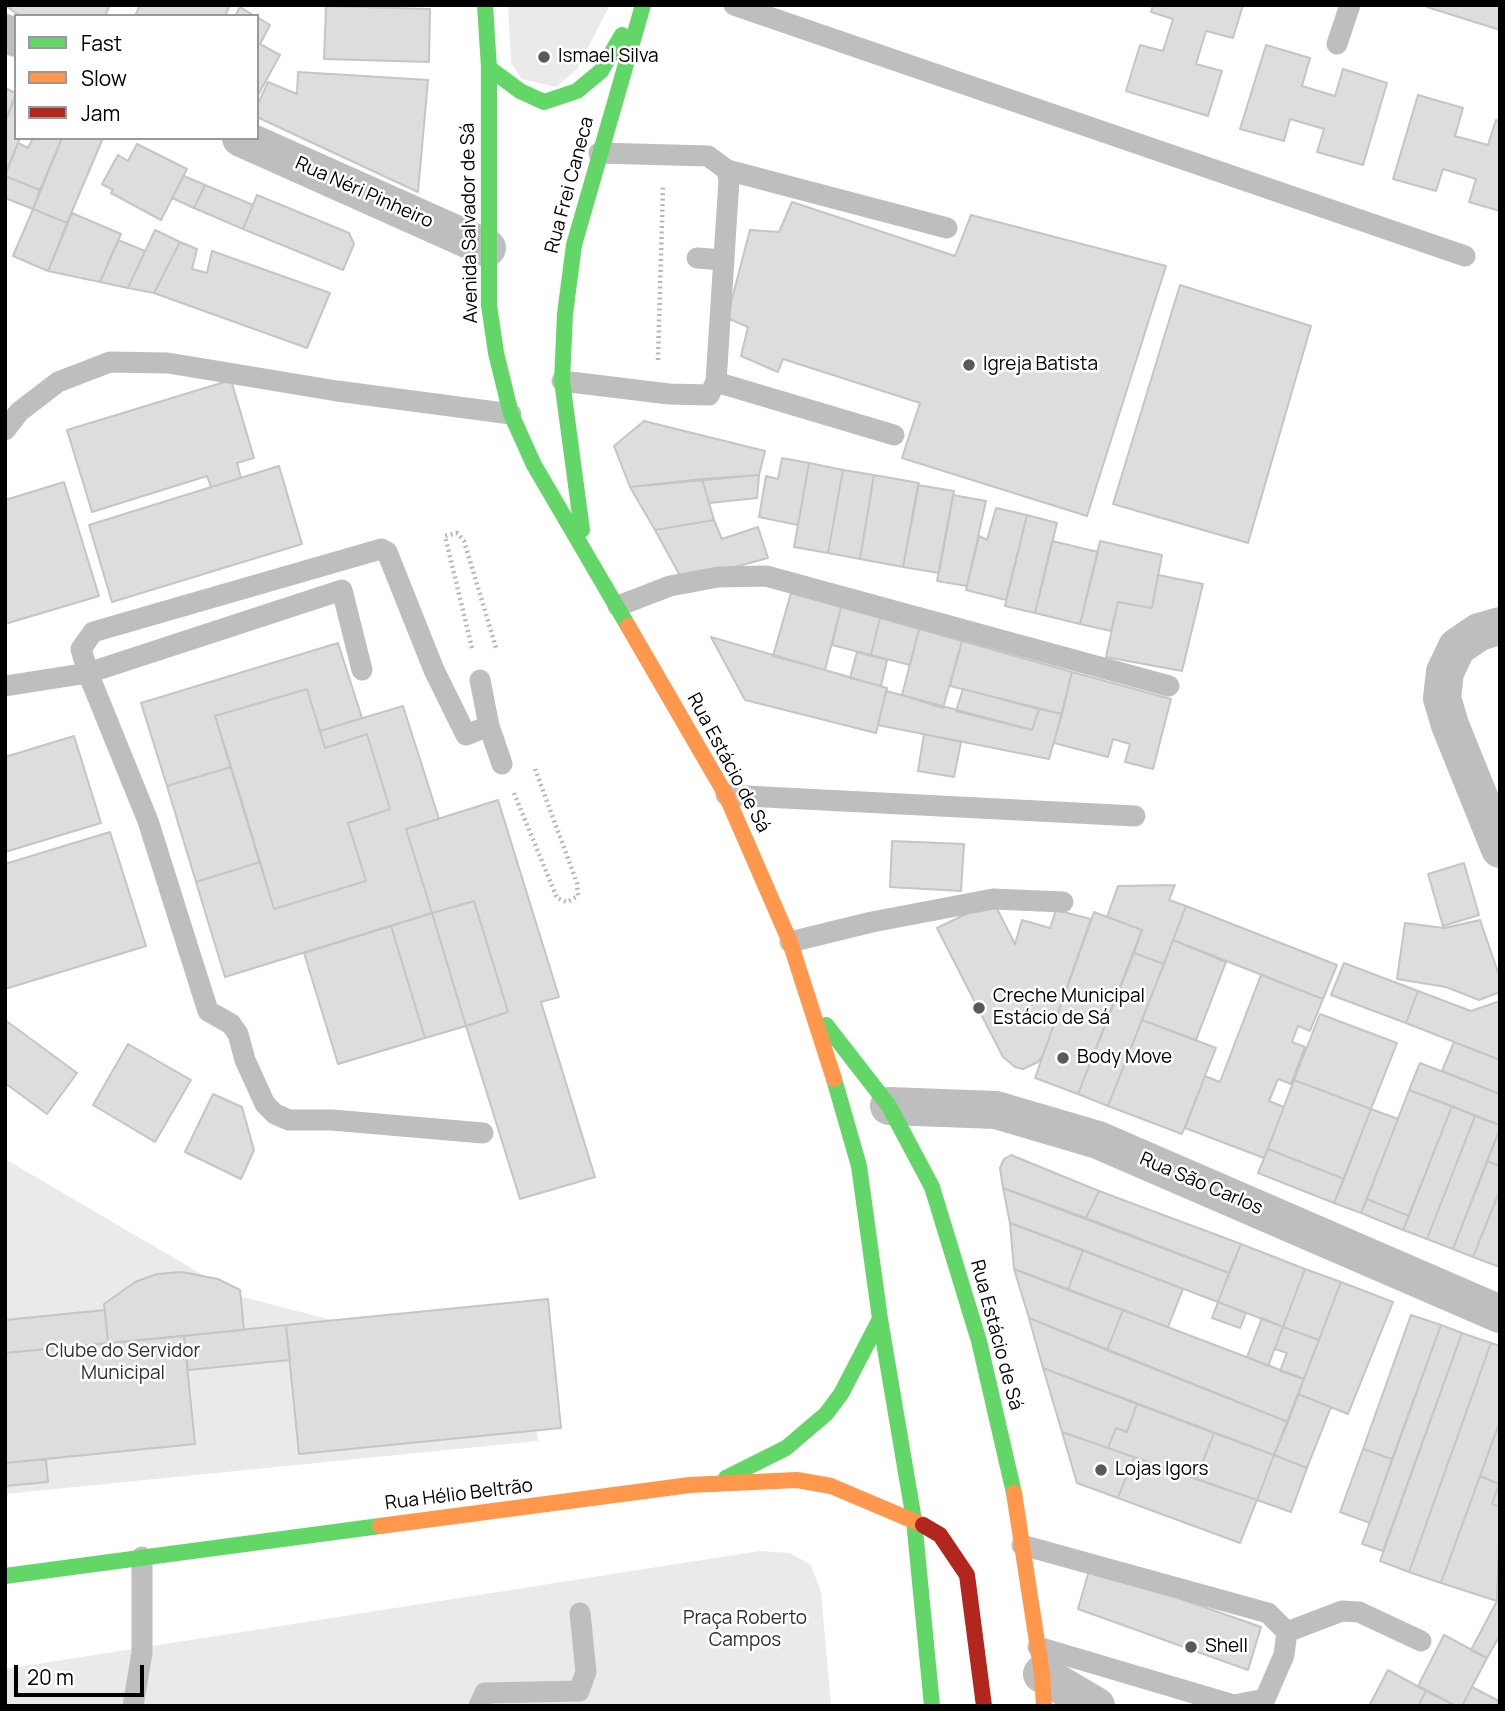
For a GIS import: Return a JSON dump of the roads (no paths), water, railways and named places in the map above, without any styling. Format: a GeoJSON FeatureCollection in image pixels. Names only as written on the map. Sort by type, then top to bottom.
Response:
{"type":"FeatureCollection","features":[{"type":"Feature","properties":{"kind":"main road","name":"Avenida Salvador de Sá"},"geometry":{"type":"LineString","coordinates":[[485,5],[489,68],[487,248],[492,329],[511,414],[534,465],[584,546]]}},
{"type":"Feature","properties":{"kind":"main road"},"geometry":{"type":"LineString","coordinates":[[489,68],[520,91],[544,102],[577,91],[601,71],[641,5]]}},
{"type":"Feature","properties":{"kind":"main road","name":"Rua Frei Caneca"},"geometry":{"type":"LineString","coordinates":[[584,546],[562,381],[565,314],[574,245],[641,5]]}},
{"type":"Feature","properties":{"kind":"main road","name":"Rua Estácio de Sá"},"geometry":{"type":"LineString","coordinates":[[584,546],[726,795],[790,942],[814,1009],[859,1166],[880,1319],[914,1520],[932,1706]]}},
{"type":"Feature","properties":{"kind":"main road","name":"Rua Estácio de Sá"},"geometry":{"type":"LineString","coordinates":[[814,1009],[889,1106],[932,1187],[982,1355],[1022,1545],[1041,1676]]}},
{"type":"Feature","properties":{"kind":"main road"},"geometry":{"type":"LineString","coordinates":[[716,1484],[786,1448],[826,1414],[841,1394],[880,1319]]}},
{"type":"Feature","properties":{"kind":"main road","name":"Rua Hélio Beltrão"},"geometry":{"type":"LineString","coordinates":[[5,1576],[716,1484],[797,1480],[831,1486],[914,1520],[940,1535],[967,1575],[984,1706]]}},
{"type":"Feature","properties":{"kind":"street","name":"Rua Néri Pinheiro"},"geometry":{"type":"LineString","coordinates":[[245,140],[487,248]]}},
{"type":"Feature","properties":{"kind":"street"},"geometry":{"type":"LineString","coordinates":[[1500,626],[1479,632],[1457,647],[1445,672],[1442,698],[1450,726],[1500,849]]}},
{"type":"Feature","properties":{"kind":"street","name":"Rua São Carlos"},"geometry":{"type":"LineString","coordinates":[[889,1106],[996,1110],[1098,1140],[1500,1314]]}},
{"type":"Feature","properties":{"kind":"street"},"geometry":{"type":"LineString","coordinates":[[1041,1676],[1096,1706]]}},
{"type":"Feature","properties":{"kind":"lane"},"geometry":{"type":"LineString","coordinates":[[734,5],[1465,256]]}},
{"type":"Feature","properties":{"kind":"lane"},"geometry":{"type":"LineString","coordinates":[[1337,44],[1350,5]]}},
{"type":"Feature","properties":{"kind":"lane"},"geometry":{"type":"LineString","coordinates":[[599,153],[708,156],[727,170],[947,228]]}},
{"type":"Feature","properties":{"kind":"lane"},"geometry":{"type":"LineString","coordinates":[[562,381],[709,395],[716,382],[729,180],[727,170]]}},
{"type":"Feature","properties":{"kind":"lane"},"geometry":{"type":"LineString","coordinates":[[696,258],[724,260]]}},
{"type":"Feature","properties":{"kind":"lane"},"geometry":{"type":"LineString","coordinates":[[5,430],[19,412],[58,382],[110,362],[168,363],[337,391],[511,414]]}},
{"type":"Feature","properties":{"kind":"lane"},"geometry":{"type":"LineString","coordinates":[[716,382],[894,435]]}},
{"type":"Feature","properties":{"kind":"lane"},"geometry":{"type":"LineString","coordinates":[[483,1133],[332,1120],[289,1120],[275,1114],[265,1104],[245,1060],[238,1034],[231,1024],[208,1011],[148,821],[88,673],[82,649],[93,632],[381,549],[387,552],[434,670],[466,735],[489,726]]}},
{"type":"Feature","properties":{"kind":"lane"},"geometry":{"type":"LineString","coordinates":[[618,607],[670,586],[718,577],[766,576],[1169,686]]}},
{"type":"Feature","properties":{"kind":"lane"},"geometry":{"type":"LineString","coordinates":[[5,686],[88,673],[342,590],[362,670]]}},
{"type":"Feature","properties":{"kind":"lane"},"geometry":{"type":"LineString","coordinates":[[480,680],[489,726],[502,764]]}},
{"type":"Feature","properties":{"kind":"lane"},"geometry":{"type":"LineString","coordinates":[[726,795],[1135,816]]}},
{"type":"Feature","properties":{"kind":"lane"},"geometry":{"type":"LineString","coordinates":[[790,942],[872,922],[993,899],[1063,902]]}},
{"type":"Feature","properties":{"kind":"lane"},"geometry":{"type":"LineString","coordinates":[[1022,1545],[1268,1613],[1287,1632]]}},
{"type":"Feature","properties":{"kind":"lane"},"geometry":{"type":"LineString","coordinates":[[134,1706],[142,1653],[142,1558]]}},
{"type":"Feature","properties":{"kind":"lane"},"geometry":{"type":"LineString","coordinates":[[1287,1632],[1342,1611],[1359,1612],[1421,1641]]}},
{"type":"Feature","properties":{"kind":"lane"},"geometry":{"type":"LineString","coordinates":[[479,1706],[485,1693],[579,1691],[586,1672],[580,1613]]}},
{"type":"Feature","properties":{"kind":"lane"},"geometry":{"type":"LineString","coordinates":[[1041,1676],[1234,1705],[1265,1699],[1284,1655],[1287,1632]]}},
{"type":"Feature","properties":{"kind":"place","name":"Ismael Silva"},"geometry":{"type":"Point","coordinates":[544,57]}},
{"type":"Feature","properties":{"kind":"place","name":"Igreja Batista"},"geometry":{"type":"Point","coordinates":[969,365]}},
{"type":"Feature","properties":{"kind":"place","name":"Creche Municipal Estácio de Sá"},"geometry":{"type":"Point","coordinates":[979,1008]}},
{"type":"Feature","properties":{"kind":"place","name":"Body Move"},"geometry":{"type":"Point","coordinates":[1063,1058]}},
{"type":"Feature","properties":{"kind":"place","name":"Lojas Igors"},"geometry":{"type":"Point","coordinates":[1101,1470]}},
{"type":"Feature","properties":{"kind":"place","name":"Shell"},"geometry":{"type":"Point","coordinates":[1191,1647]}},
{"type":"Feature","properties":{"kind":"park label","name":"Clube do Servidor Municipal"},"geometry":{"type":"Point","coordinates":[123,1363]}},
{"type":"Feature","properties":{"kind":"park label","name":"Praça Roberto Campos"},"geometry":{"type":"Point","coordinates":[745,1630]}}]}
